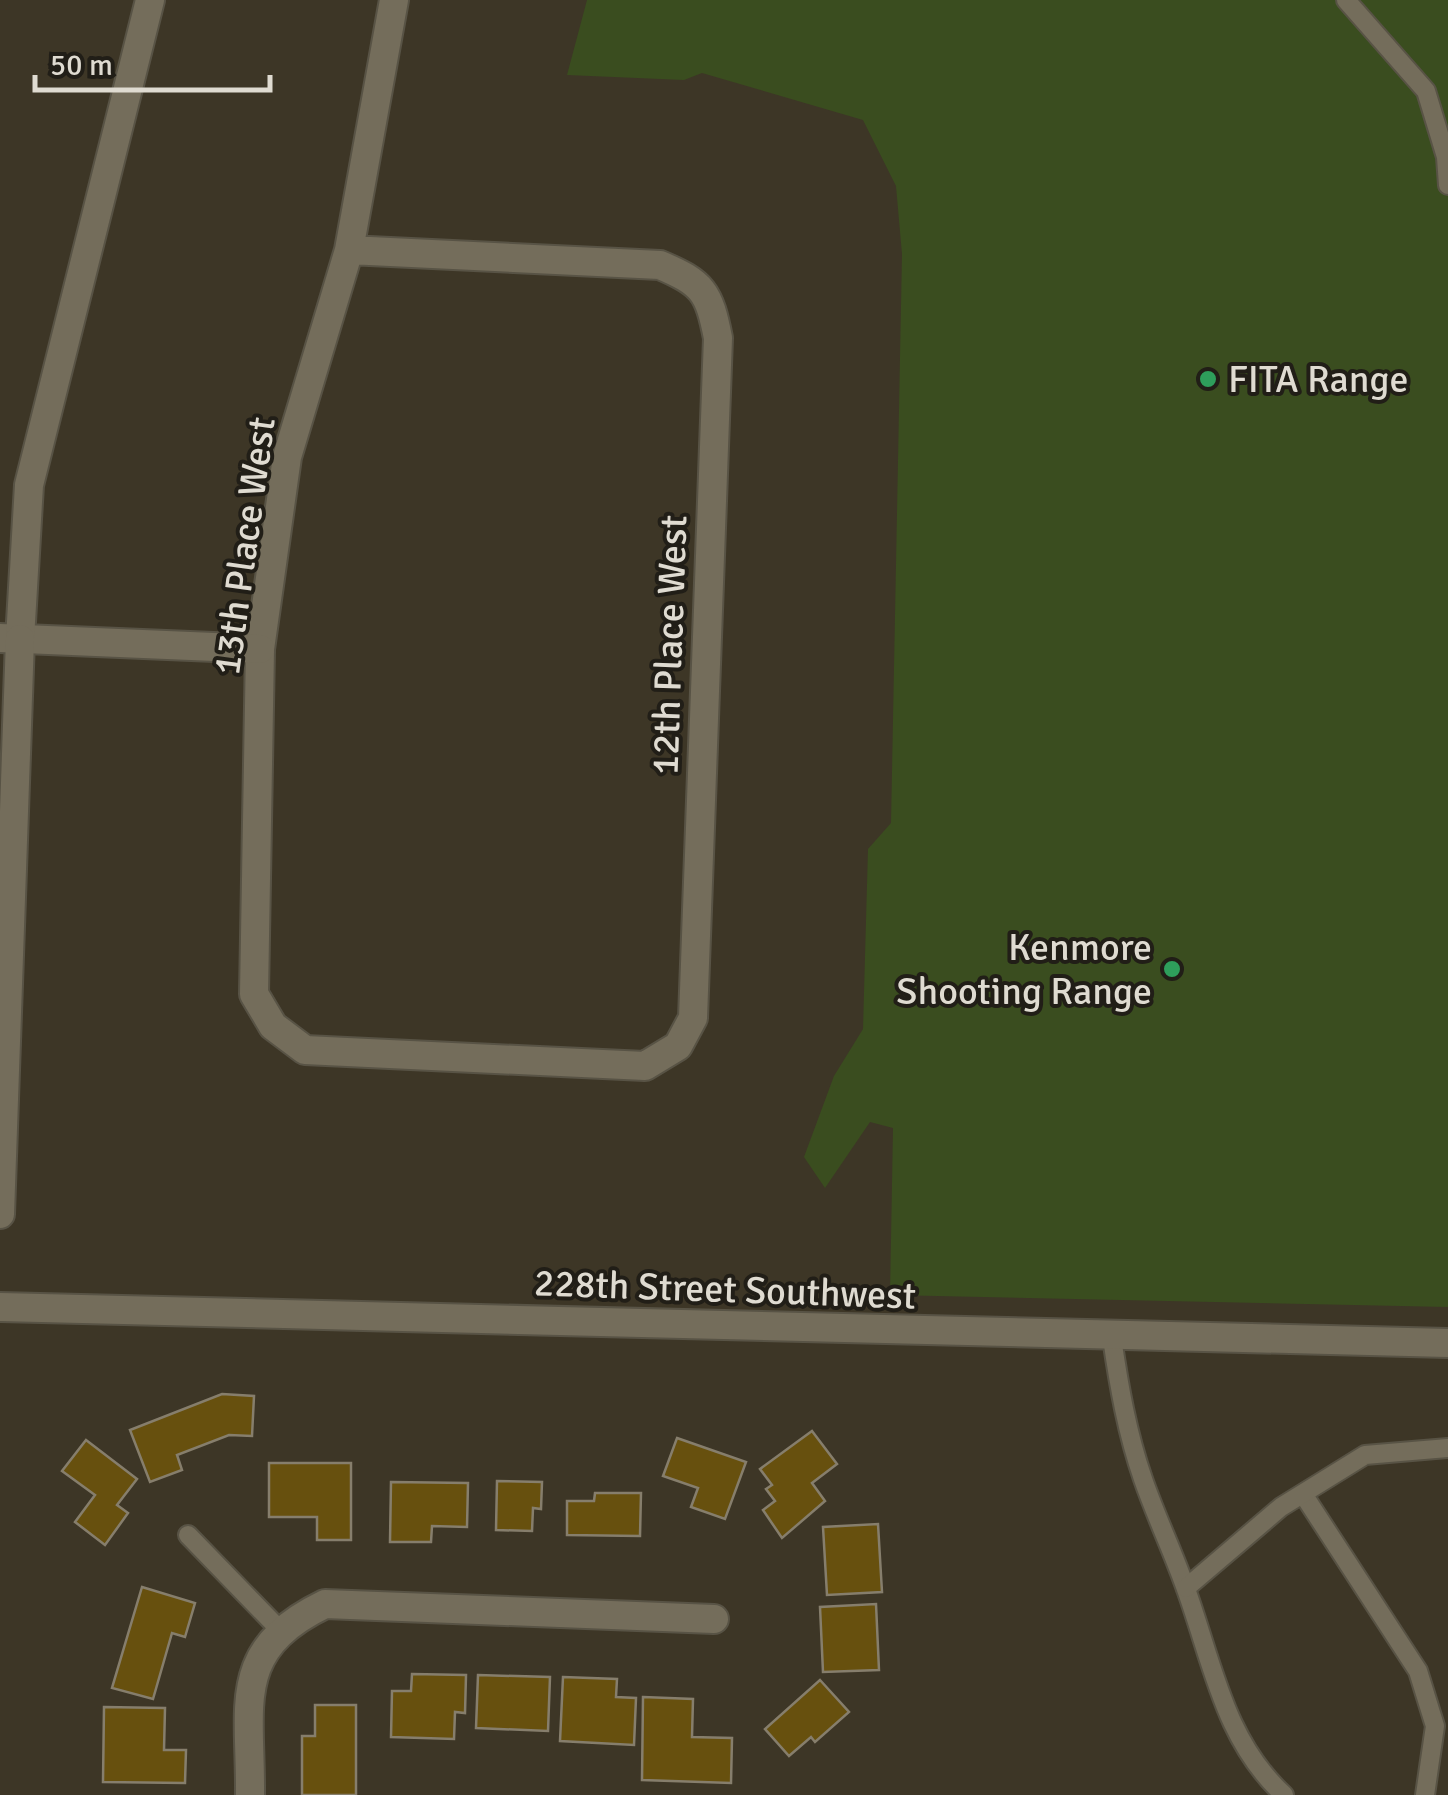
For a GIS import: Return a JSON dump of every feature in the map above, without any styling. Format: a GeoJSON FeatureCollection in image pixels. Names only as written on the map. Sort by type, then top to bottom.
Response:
{"type":"FeatureCollection","features":[{"type":"Feature","properties":{"kind":"street"},"geometry":{"type":"LineString","coordinates":[[0,1214],[10,638],[30,485],[150,0]]}},
{"type":"Feature","properties":{"kind":"street","name":"13th Place West"},"geometry":{"type":"LineString","coordinates":[[254,994],[260,648],[286,457],[348,250],[394,0]]}},
{"type":"Feature","properties":{"kind":"street","name":"12th Place West"},"geometry":{"type":"LineString","coordinates":[[254,994],[274,1026],[305,1050],[645,1066],[678,1046],[694,1018],[718,338],[712,307],[696,280],[660,266],[348,250]]}},
{"type":"Feature","properties":{"kind":"street"},"geometry":{"type":"LineString","coordinates":[[10,638],[260,648]]}},
{"type":"Feature","properties":{"kind":"street","name":"228th Street Southwest"},"geometry":{"type":"LineString","coordinates":[[0,1308],[1112,1338],[1448,1343]]}},
{"type":"Feature","properties":{"kind":"street"},"geometry":{"type":"LineString","coordinates":[[250,1795],[251,1673],[292,1620],[324,1604],[714,1619]]}},
{"type":"Feature","properties":{"kind":"lane"},"geometry":{"type":"LineString","coordinates":[[1346,0],[1426,91],[1446,157],[1448,185]]}},
{"type":"Feature","properties":{"kind":"lane"},"geometry":{"type":"LineString","coordinates":[[1112,1338],[1123,1410],[1143,1480],[1186,1588],[1233,1733],[1260,1774],[1284,1795]]}},
{"type":"Feature","properties":{"kind":"lane"},"geometry":{"type":"LineString","coordinates":[[1186,1588],[1280,1507],[1365,1456],[1448,1448]]}},
{"type":"Feature","properties":{"kind":"lane"},"geometry":{"type":"LineString","coordinates":[[1303,1494],[1418,1671],[1435,1726],[1425,1795]]}},
{"type":"Feature","properties":{"kind":"lane"},"geometry":{"type":"LineString","coordinates":[[188,1534],[281,1631]]}},
{"type":"Feature","properties":{"kind":"green space","name":"Kenmore Shooting Range"},"geometry":{"type":"Polygon","coordinates":[[[587,0],[1448,0],[1448,1307],[890,1295],[893,1128],[870,1122],[825,1188],[804,1157],[834,1076],[863,1029],[868,849],[891,823],[902,254],[896,186],[863,120],[702,73],[684,80],[567,75],[587,0]]]}},
{"type":"Feature","properties":{"kind":"building"},"geometry":{"type":"Polygon","coordinates":[[[222,1394],[254,1396],[252,1436],[229,1435],[177,1455],[182,1470],[150,1482],[130,1430],[222,1394]]]}},
{"type":"Feature","properties":{"kind":"building"},"geometry":{"type":"Polygon","coordinates":[[[812,1431],[837,1464],[812,1483],[825,1501],[782,1538],[763,1510],[775,1501],[766,1489],[772,1485],[760,1469],[812,1431]]]}},
{"type":"Feature","properties":{"kind":"building"},"geometry":{"type":"Polygon","coordinates":[[[677,1438],[746,1462],[725,1519],[691,1507],[698,1488],[663,1476],[677,1438]]]}},
{"type":"Feature","properties":{"kind":"building"},"geometry":{"type":"Polygon","coordinates":[[[86,1440],[137,1479],[117,1505],[128,1513],[105,1545],[75,1522],[95,1495],[62,1471],[86,1440]]]}},
{"type":"Feature","properties":{"kind":"building"},"geometry":{"type":"Polygon","coordinates":[[[269,1463],[351,1463],[351,1540],[317,1540],[317,1517],[269,1517],[269,1463]]]}},
{"type":"Feature","properties":{"kind":"building"},"geometry":{"type":"Polygon","coordinates":[[[497,1481],[542,1482],[541,1509],[533,1508],[532,1531],[496,1530],[497,1481]]]}},
{"type":"Feature","properties":{"kind":"building"},"geometry":{"type":"Polygon","coordinates":[[[391,1482],[468,1483],[467,1527],[432,1526],[431,1542],[390,1542],[391,1482]]]}},
{"type":"Feature","properties":{"kind":"building"},"geometry":{"type":"Polygon","coordinates":[[[595,1493],[641,1493],[640,1536],[567,1535],[567,1501],[594,1501],[595,1493]]]}},
{"type":"Feature","properties":{"kind":"building"},"geometry":{"type":"Polygon","coordinates":[[[878,1524],[882,1592],[827,1595],[823,1527],[878,1524]]]}},
{"type":"Feature","properties":{"kind":"building"},"geometry":{"type":"Polygon","coordinates":[[[142,1587],[195,1603],[185,1637],[172,1633],[153,1699],[112,1688],[142,1587]]]}},
{"type":"Feature","properties":{"kind":"building"},"geometry":{"type":"Polygon","coordinates":[[[876,1604],[879,1670],[823,1672],[820,1607],[876,1604]]]}},
{"type":"Feature","properties":{"kind":"building"},"geometry":{"type":"Polygon","coordinates":[[[412,1674],[466,1675],[465,1713],[455,1712],[454,1739],[391,1737],[392,1691],[411,1691],[412,1674]]]}},
{"type":"Feature","properties":{"kind":"building"},"geometry":{"type":"Polygon","coordinates":[[[478,1675],[550,1677],[548,1731],[476,1728],[478,1675]]]}},
{"type":"Feature","properties":{"kind":"building"},"geometry":{"type":"Polygon","coordinates":[[[563,1677],[617,1679],[616,1697],[636,1698],[634,1745],[560,1741],[563,1677]]]}},
{"type":"Feature","properties":{"kind":"building"},"geometry":{"type":"Polygon","coordinates":[[[820,1680],[849,1712],[815,1742],[811,1737],[789,1756],[765,1729],[820,1680]]]}},
{"type":"Feature","properties":{"kind":"building"},"geometry":{"type":"Polygon","coordinates":[[[643,1697],[693,1699],[692,1737],[732,1738],[731,1783],[642,1780],[643,1697]]]}},
{"type":"Feature","properties":{"kind":"building"},"geometry":{"type":"Polygon","coordinates":[[[315,1705],[356,1705],[356,1795],[302,1795],[302,1736],[315,1736],[315,1705]]]}},
{"type":"Feature","properties":{"kind":"building"},"geometry":{"type":"Polygon","coordinates":[[[104,1707],[165,1708],[164,1750],[186,1750],[185,1783],[103,1782],[104,1707]]]}},
{"type":"Feature","properties":{"kind":"place","name":"FITA Range"},"geometry":{"type":"Point","coordinates":[1208,379]}},
{"type":"Feature","properties":{"kind":"place","name":"Kenmore Shooting Range"},"geometry":{"type":"Point","coordinates":[1172,969]}}]}
